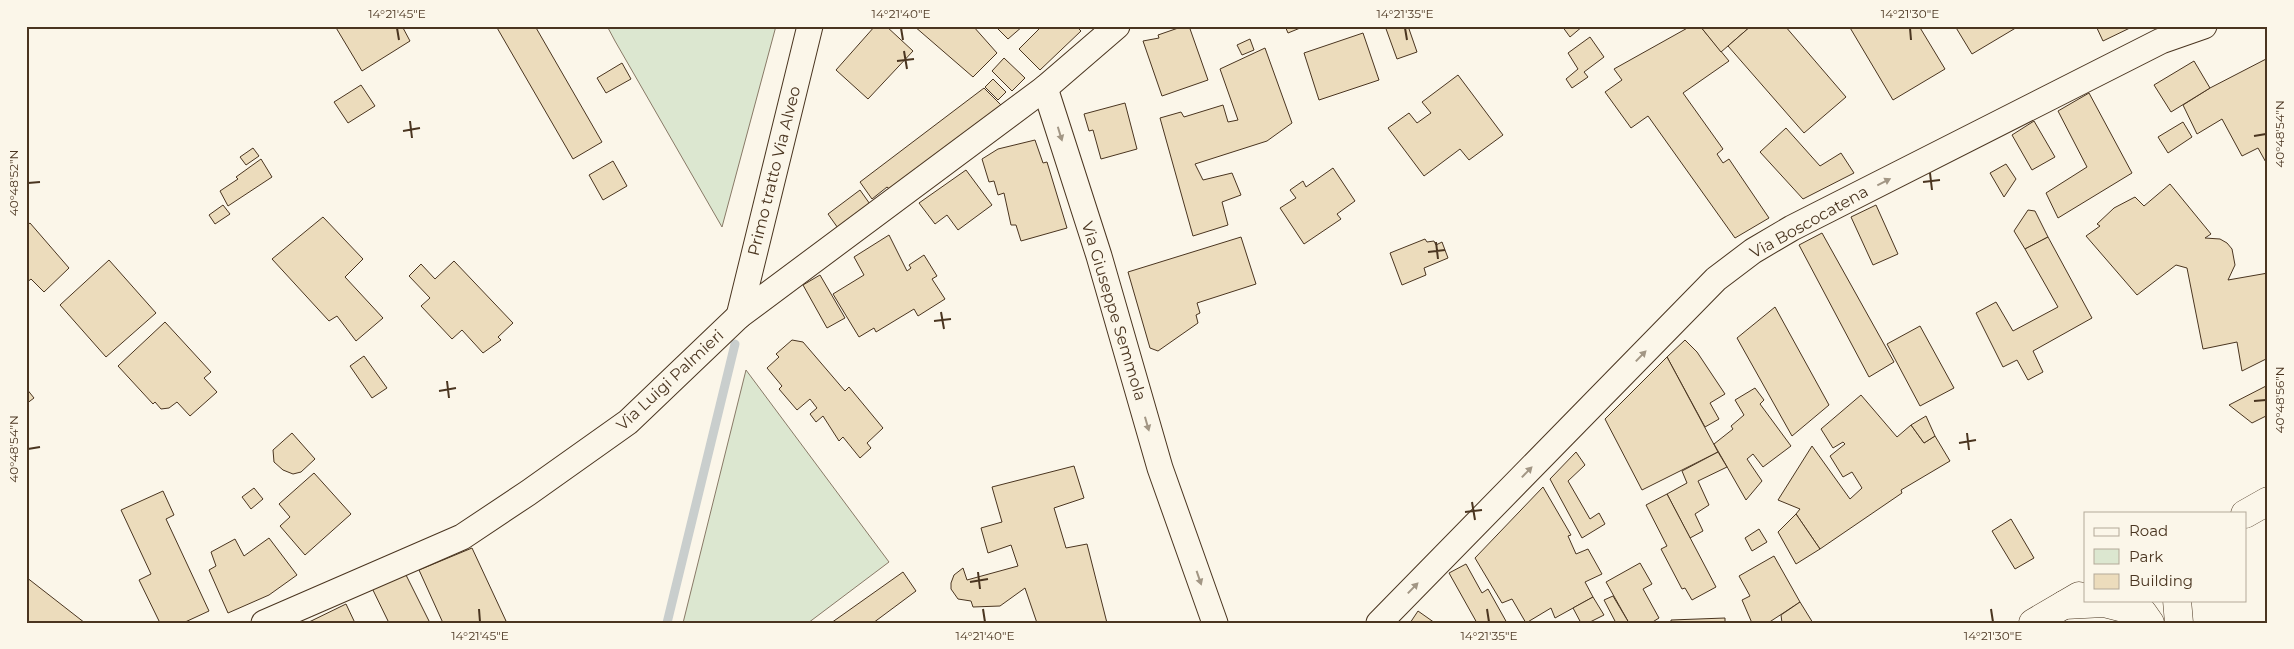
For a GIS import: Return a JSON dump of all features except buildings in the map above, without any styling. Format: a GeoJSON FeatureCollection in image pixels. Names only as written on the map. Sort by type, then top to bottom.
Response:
{"type":"FeatureCollection","features":[{"type":"Feature","properties":{"kind":"street","name":"Primo tratto Via Alveo"},"geometry":{"type":"LineString","coordinates":[[739,316],[810,26]]}},
{"type":"Feature","properties":{"kind":"street"},"geometry":{"type":"LineString","coordinates":[[1046,88],[1117,26]]}},
{"type":"Feature","properties":{"kind":"street","name":"Via Boscocatena"},"geometry":{"type":"LineString","coordinates":[[1379,623],[1716,279],[1754,251],[1792,228],[2161,41],[2204,26]]}},
{"type":"Feature","properties":{"kind":"street","name":"Via Luigi Palmieri"},"geometry":{"type":"LineString","coordinates":[[264,623],[462,537],[628,422],[739,316],[1046,88]]}},
{"type":"Feature","properties":{"kind":"street","name":"Via Giuseppe Semmola"},"geometry":{"type":"LineString","coordinates":[[1046,88],[1098,256],[1160,468],[1215,623]]}},
{"type":"Feature","properties":{"kind":"street"},"geometry":{"type":"LineString","coordinates":[[2246,513],[2268,501]]}},
{"type":"Feature","properties":{"kind":"street"},"geometry":{"type":"LineString","coordinates":[[2246,528],[2268,517]]}},
{"type":"Feature","properties":{"kind":"street"},"geometry":{"type":"LineString","coordinates":[[2033,623],[2074,599]]}},
{"type":"Feature","properties":{"kind":"street"},"geometry":{"type":"LineString","coordinates":[[2096,602],[2146,612]]}},
{"type":"Feature","properties":{"kind":"street"},"geometry":{"type":"LineString","coordinates":[[2177,602],[2179,623]]}},
{"type":"Feature","properties":{"kind":"green space"},"geometry":{"type":"Polygon","coordinates":[[[607,26],[776,26],[722,227],[615,41],[607,26]]]}},
{"type":"Feature","properties":{"kind":"green space"},"geometry":{"type":"Polygon","coordinates":[[[746,370],[889,562],[808,623],[683,623],[746,370]]]}},
{"type":"Feature","properties":{"kind":"waterway"},"geometry":{"type":"LineString","coordinates":[[667,623],[735,344]]}}]}
